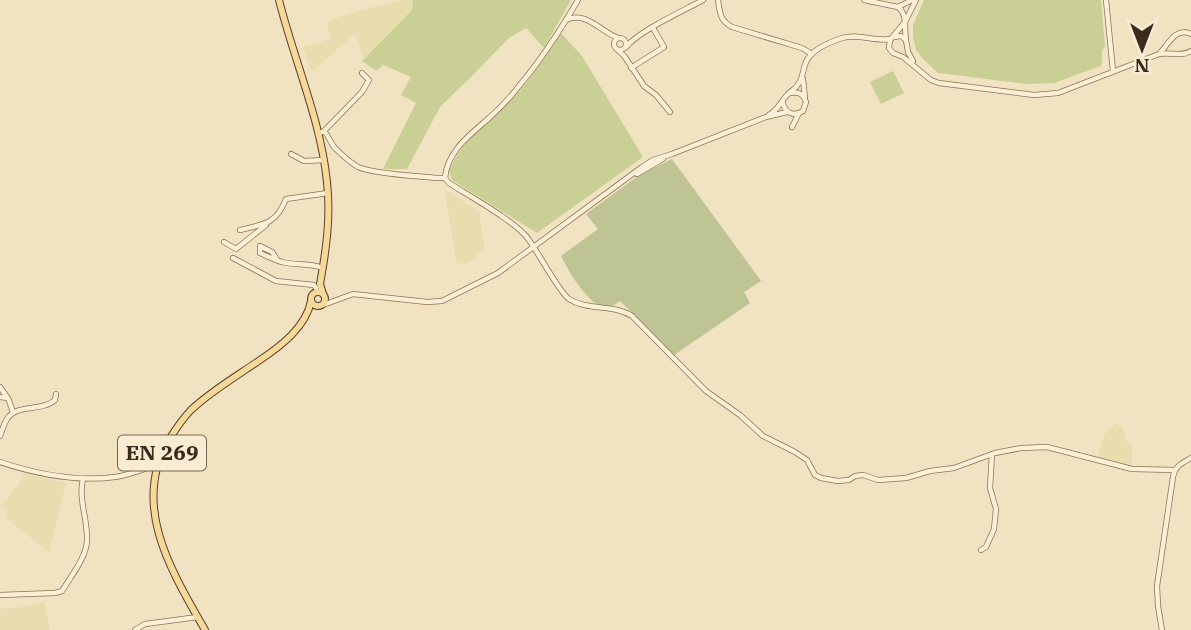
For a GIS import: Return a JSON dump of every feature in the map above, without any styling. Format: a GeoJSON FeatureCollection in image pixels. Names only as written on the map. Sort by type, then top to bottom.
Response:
{"type":"FeatureCollection","features":[{"type":"Feature","properties":{"kind":"main road","name":"EN 269"},"geometry":{"type":"LineString","coordinates":[[205,630],[169,566],[159,538],[153,500],[158,464],[171,436],[191,410],[282,344],[323,300],[320,284],[328,225],[328,193],[321,132],[278,0]]}},
{"type":"Feature","properties":{"kind":"main road","name":"EN 269"},"geometry":{"type":"LineString","coordinates":[[299,325],[310,309],[323,269]]}},
{"type":"Feature","properties":{"kind":"main road"},"geometry":{"type":"LineString","coordinates":[[317,292],[323,300],[316,306],[313,295],[317,292]]}},
{"type":"Feature","properties":{"kind":"street"},"geometry":{"type":"LineString","coordinates":[[578,0],[522,84],[456,150],[445,172],[449,183],[504,218],[528,238],[568,298],[597,308],[625,311],[706,391],[740,415],[763,436],[807,460],[815,475],[821,478],[838,481],[863,475],[878,480],[905,478],[954,468],[992,454],[1021,448],[1047,447],[1132,469],[1174,470]]}},
{"type":"Feature","properties":{"kind":"street"},"geometry":{"type":"LineString","coordinates":[[578,0],[580,16]]}},
{"type":"Feature","properties":{"kind":"street"},"geometry":{"type":"LineString","coordinates":[[616,48],[622,50],[630,42],[703,0]]}},
{"type":"Feature","properties":{"kind":"street"},"geometry":{"type":"LineString","coordinates":[[718,0],[721,19],[725,24],[802,48],[812,54]]}},
{"type":"Feature","properties":{"kind":"street"},"geometry":{"type":"LineString","coordinates":[[864,0],[911,11]]}},
{"type":"Feature","properties":{"kind":"street"},"geometry":{"type":"LineString","coordinates":[[898,7],[914,0]]}},
{"type":"Feature","properties":{"kind":"street"},"geometry":{"type":"LineString","coordinates":[[889,48],[889,42],[905,22],[914,0]]}},
{"type":"Feature","properties":{"kind":"street"},"geometry":{"type":"LineString","coordinates":[[1106,0],[1112,71]]}},
{"type":"Feature","properties":{"kind":"street"},"geometry":{"type":"LineString","coordinates":[[898,7],[903,11],[908,52],[919,71]]}},
{"type":"Feature","properties":{"kind":"street"},"geometry":{"type":"LineString","coordinates":[[572,11],[610,35],[621,38],[640,36]]}},
{"type":"Feature","properties":{"kind":"street"},"geometry":{"type":"LineString","coordinates":[[564,22],[580,16]]}},
{"type":"Feature","properties":{"kind":"street"},"geometry":{"type":"LineString","coordinates":[[598,27],[645,86],[656,94],[670,112]]}},
{"type":"Feature","properties":{"kind":"street"},"geometry":{"type":"LineString","coordinates":[[631,68],[664,47],[653,28]]}},
{"type":"Feature","properties":{"kind":"street"},"geometry":{"type":"LineString","coordinates":[[1159,54],[1177,33],[1191,34]]}},
{"type":"Feature","properties":{"kind":"street"},"geometry":{"type":"LineString","coordinates":[[323,300],[334,300],[353,294],[427,302],[442,301],[498,274],[627,179],[673,154],[776,111],[798,85],[806,62],[812,54],[841,38],[877,40],[901,36],[906,40]]}},
{"type":"Feature","properties":{"kind":"street"},"geometry":{"type":"LineString","coordinates":[[621,38],[626,42],[626,47]]}},
{"type":"Feature","properties":{"kind":"street"},"geometry":{"type":"LineString","coordinates":[[616,48],[614,42],[621,38]]}},
{"type":"Feature","properties":{"kind":"street"},"geometry":{"type":"LineString","coordinates":[[1172,38],[1174,50],[1180,54]]}},
{"type":"Feature","properties":{"kind":"street"},"geometry":{"type":"LineString","coordinates":[[877,40],[931,80],[950,86],[1034,95],[1058,93],[1159,54],[1184,54],[1191,51]]}},
{"type":"Feature","properties":{"kind":"street"},"geometry":{"type":"LineString","coordinates":[[899,55],[908,47]]}},
{"type":"Feature","properties":{"kind":"street"},"geometry":{"type":"LineString","coordinates":[[322,151],[327,149],[330,138],[321,132],[362,92],[369,80],[362,74]]}},
{"type":"Feature","properties":{"kind":"street"},"geometry":{"type":"LineString","coordinates":[[783,102],[792,127],[799,113],[805,108],[802,76]]}},
{"type":"Feature","properties":{"kind":"street"},"geometry":{"type":"LineString","coordinates":[[791,93],[797,92],[805,99]]}},
{"type":"Feature","properties":{"kind":"street"},"geometry":{"type":"LineString","coordinates":[[766,117],[799,113]]}},
{"type":"Feature","properties":{"kind":"street"},"geometry":{"type":"LineString","coordinates":[[330,144],[359,167],[404,175],[445,178]]}},
{"type":"Feature","properties":{"kind":"street"},"geometry":{"type":"LineString","coordinates":[[290,154],[303,161],[324,160]]}},
{"type":"Feature","properties":{"kind":"street"},"geometry":{"type":"LineString","coordinates":[[224,242],[236,249],[281,213],[286,199],[328,193]]}},
{"type":"Feature","properties":{"kind":"street"},"geometry":{"type":"LineString","coordinates":[[240,230],[268,223]]}},
{"type":"Feature","properties":{"kind":"street"},"geometry":{"type":"LineString","coordinates":[[233,258],[276,281],[314,285],[313,295]]}},
{"type":"Feature","properties":{"kind":"street"},"geometry":{"type":"LineString","coordinates":[[278,261],[315,265],[323,269]]}},
{"type":"Feature","properties":{"kind":"street"},"geometry":{"type":"LineString","coordinates":[[0,387],[13,412]]}},
{"type":"Feature","properties":{"kind":"street"},"geometry":{"type":"LineString","coordinates":[[0,436],[6,420],[13,412],[50,405],[56,394]]}},
{"type":"Feature","properties":{"kind":"street"},"geometry":{"type":"LineString","coordinates":[[0,397],[8,398]]}},
{"type":"Feature","properties":{"kind":"street"},"geometry":{"type":"LineString","coordinates":[[981,550],[986,547],[994,529],[996,509],[990,488],[992,454]]}},
{"type":"Feature","properties":{"kind":"street"},"geometry":{"type":"LineString","coordinates":[[1162,630],[1157,586],[1174,470],[1191,458]]}},
{"type":"Feature","properties":{"kind":"street"},"geometry":{"type":"LineString","coordinates":[[0,462],[83,479],[117,477],[158,464]]}},
{"type":"Feature","properties":{"kind":"street"},"geometry":{"type":"LineString","coordinates":[[0,595],[62,591],[85,552],[87,541],[80,491],[83,479]]}},
{"type":"Feature","properties":{"kind":"street"},"geometry":{"type":"LineString","coordinates":[[135,630],[145,624],[198,618]]}},
{"type":"Feature","properties":{"kind":"shaded area"},"geometry":{"type":"Polygon","coordinates":[[[401,0],[413,0],[412,10],[363,59],[357,37],[353,35],[313,71],[310,68],[303,47],[331,39],[327,21],[401,0]]]}},
{"type":"Feature","properties":{"kind":"shaded area"},"geometry":{"type":"Polygon","coordinates":[[[444,189],[479,212],[485,249],[476,255],[475,259],[466,263],[457,264],[444,189]]]}},
{"type":"Feature","properties":{"kind":"shaded area"},"geometry":{"type":"Polygon","coordinates":[[[1115,424],[1122,426],[1127,442],[1132,443],[1132,465],[1128,467],[1098,458],[1104,435],[1115,424]]]}},
{"type":"Feature","properties":{"kind":"shaded area"},"geometry":{"type":"Polygon","coordinates":[[[24,473],[66,483],[49,552],[6,518],[6,511],[0,507],[19,484],[24,473]]]}},
{"type":"Feature","properties":{"kind":"shaded area"},"geometry":{"type":"Polygon","coordinates":[[[44,602],[50,630],[0,630],[0,609],[44,602]]]}},
{"type":"Feature","properties":{"kind":"green space"},"geometry":{"type":"Polygon","coordinates":[[[413,0],[571,0],[544,48],[526,28],[509,38],[440,107],[407,169],[383,169],[416,103],[401,95],[411,77],[383,65],[376,71],[362,61],[412,10],[413,0]]]}},
{"type":"Feature","properties":{"kind":"green space"},"geometry":{"type":"Polygon","coordinates":[[[924,0],[1101,0],[1105,47],[1102,50],[1101,66],[1054,83],[1026,84],[938,73],[916,50],[913,37],[913,25],[924,0]]]}},
{"type":"Feature","properties":{"kind":"green space"},"geometry":{"type":"Polygon","coordinates":[[[561,33],[582,56],[643,157],[537,233],[452,180],[449,171],[463,147],[522,88],[561,33]]]}},
{"type":"Feature","properties":{"kind":"green space"},"geometry":{"type":"Polygon","coordinates":[[[893,71],[904,93],[881,104],[870,82],[893,71]]]}},
{"type":"Feature","properties":{"kind":"green space"},"geometry":{"type":"Polygon","coordinates":[[[672,159],[761,281],[744,292],[750,303],[674,355],[620,301],[611,307],[595,303],[576,281],[561,256],[598,229],[586,214],[638,176],[672,159]]]}}]}
